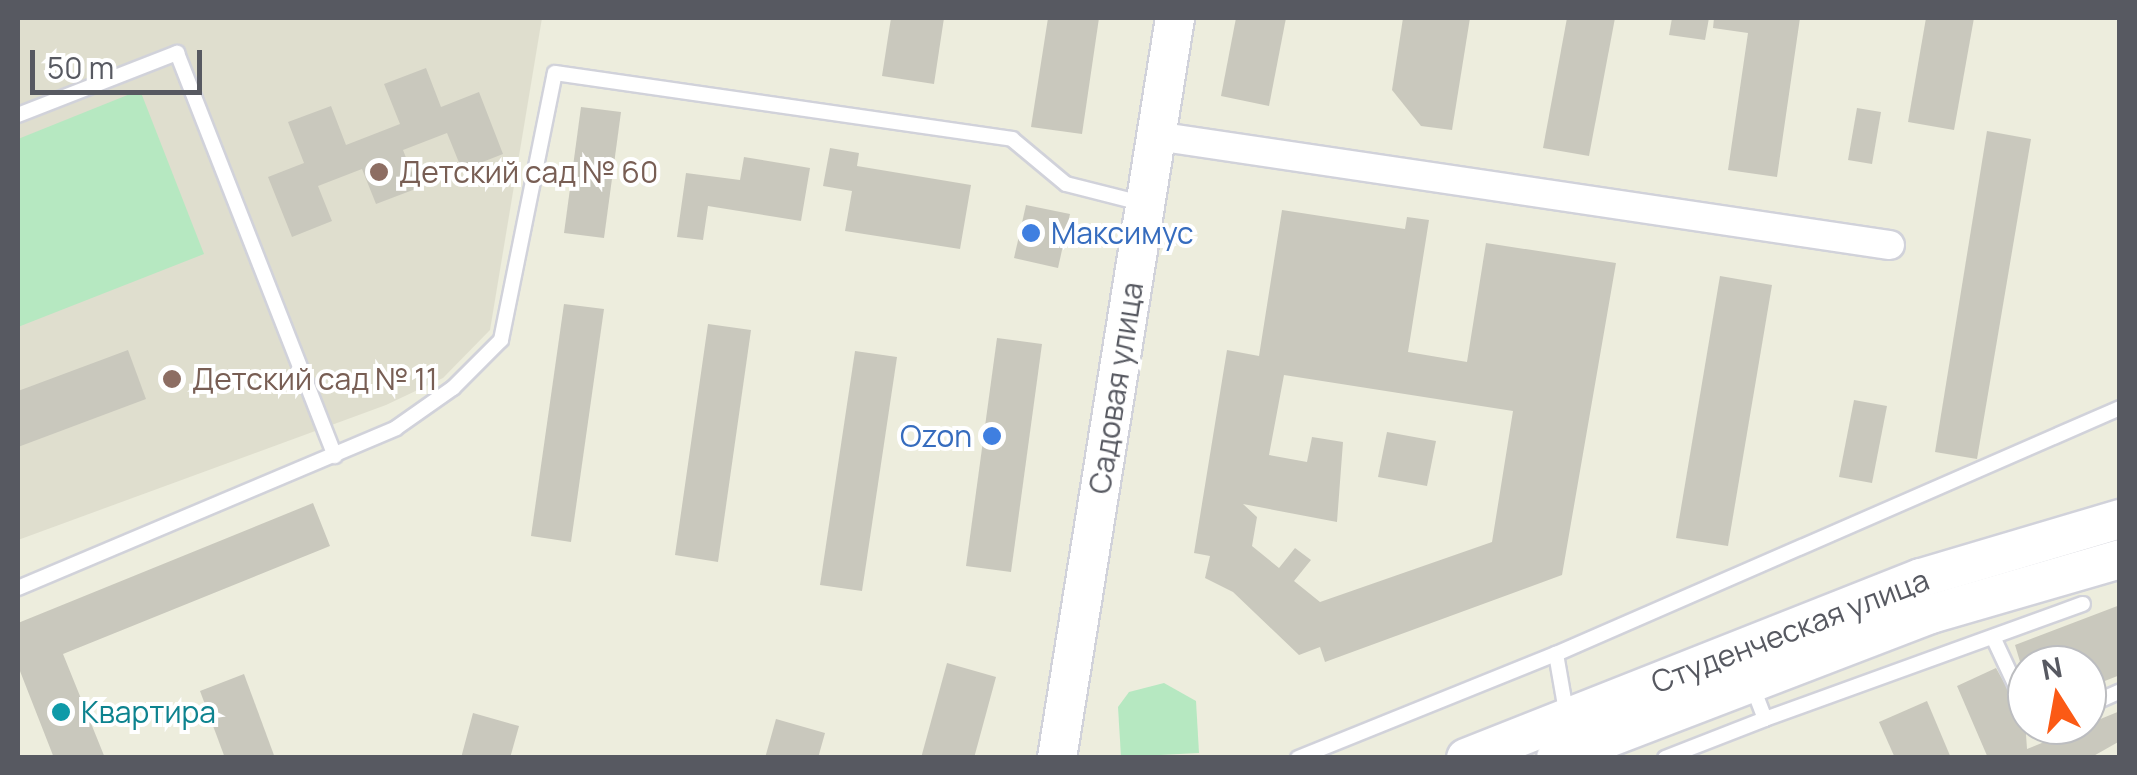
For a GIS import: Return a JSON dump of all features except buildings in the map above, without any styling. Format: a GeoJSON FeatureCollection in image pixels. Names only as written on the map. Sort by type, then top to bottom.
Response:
{"type":"FeatureCollection","features":[{"type":"Feature","properties":{"kind":"main road","name":"Садовая улица"},"geometry":{"type":"LineString","coordinates":[[1057,758],[1175,18]]}},
{"type":"Feature","properties":{"kind":"main road","name":"Студенческая улица"},"geometry":{"type":"LineString","coordinates":[[1466,758],[1921,578],[2120,519]]}},
{"type":"Feature","properties":{"kind":"main road","name":"Студенческая улица"},"geometry":{"type":"LineString","coordinates":[[1556,758],[1932,614],[2120,559]]}},
{"type":"Feature","properties":{"kind":"street"},"geometry":{"type":"LineString","coordinates":[[1156,136],[1890,246]]}},
{"type":"Feature","properties":{"kind":"lane"},"geometry":{"type":"LineString","coordinates":[[18,115],[178,53],[335,456]]}},
{"type":"Feature","properties":{"kind":"lane"},"geometry":{"type":"LineString","coordinates":[[18,588],[396,428],[501,340],[556,74],[1012,139],[1066,184],[1146,204]]}},
{"type":"Feature","properties":{"kind":"lane"},"geometry":{"type":"LineString","coordinates":[[1298,758],[1556,654],[2120,408]]}},
{"type":"Feature","properties":{"kind":"lane"},"geometry":{"type":"LineString","coordinates":[[1664,758],[2083,604]]}},
{"type":"Feature","properties":{"kind":"lane"},"geometry":{"type":"LineString","coordinates":[[1993,636],[2007,666]]}},
{"type":"Feature","properties":{"kind":"lane"},"geometry":{"type":"LineString","coordinates":[[1556,654],[1567,718]]}},
{"type":"Feature","properties":{"kind":"lane"},"geometry":{"type":"LineString","coordinates":[[1751,681],[1764,719]]}},
{"type":"Feature","properties":{"kind":"shaded area"},"geometry":{"type":"Polygon","coordinates":[[[18,18],[542,18],[490,330],[443,378],[386,405],[18,540],[18,18]]]}},
{"type":"Feature","properties":{"kind":"green space"},"geometry":{"type":"Polygon","coordinates":[[[140,90],[204,254],[18,327],[18,139],[140,90]]]}},
{"type":"Feature","properties":{"kind":"green space"},"geometry":{"type":"Polygon","coordinates":[[[1164,683],[1196,701],[1199,753],[1121,757],[1118,707],[1129,692],[1164,683]]]}},
{"type":"Feature","properties":{"kind":"place","name":"Детский сад № 60"},"geometry":{"type":"Point","coordinates":[379,172]}},
{"type":"Feature","properties":{"kind":"place","name":"Максимус"},"geometry":{"type":"Point","coordinates":[1031,233]}},
{"type":"Feature","properties":{"kind":"place","name":"Детский сад № 11"},"geometry":{"type":"Point","coordinates":[172,379]}},
{"type":"Feature","properties":{"kind":"place","name":"Ozon"},"geometry":{"type":"Point","coordinates":[992,436]}},
{"type":"Feature","properties":{"kind":"place","name":"Квартира"},"geometry":{"type":"Point","coordinates":[61,712]}}]}
